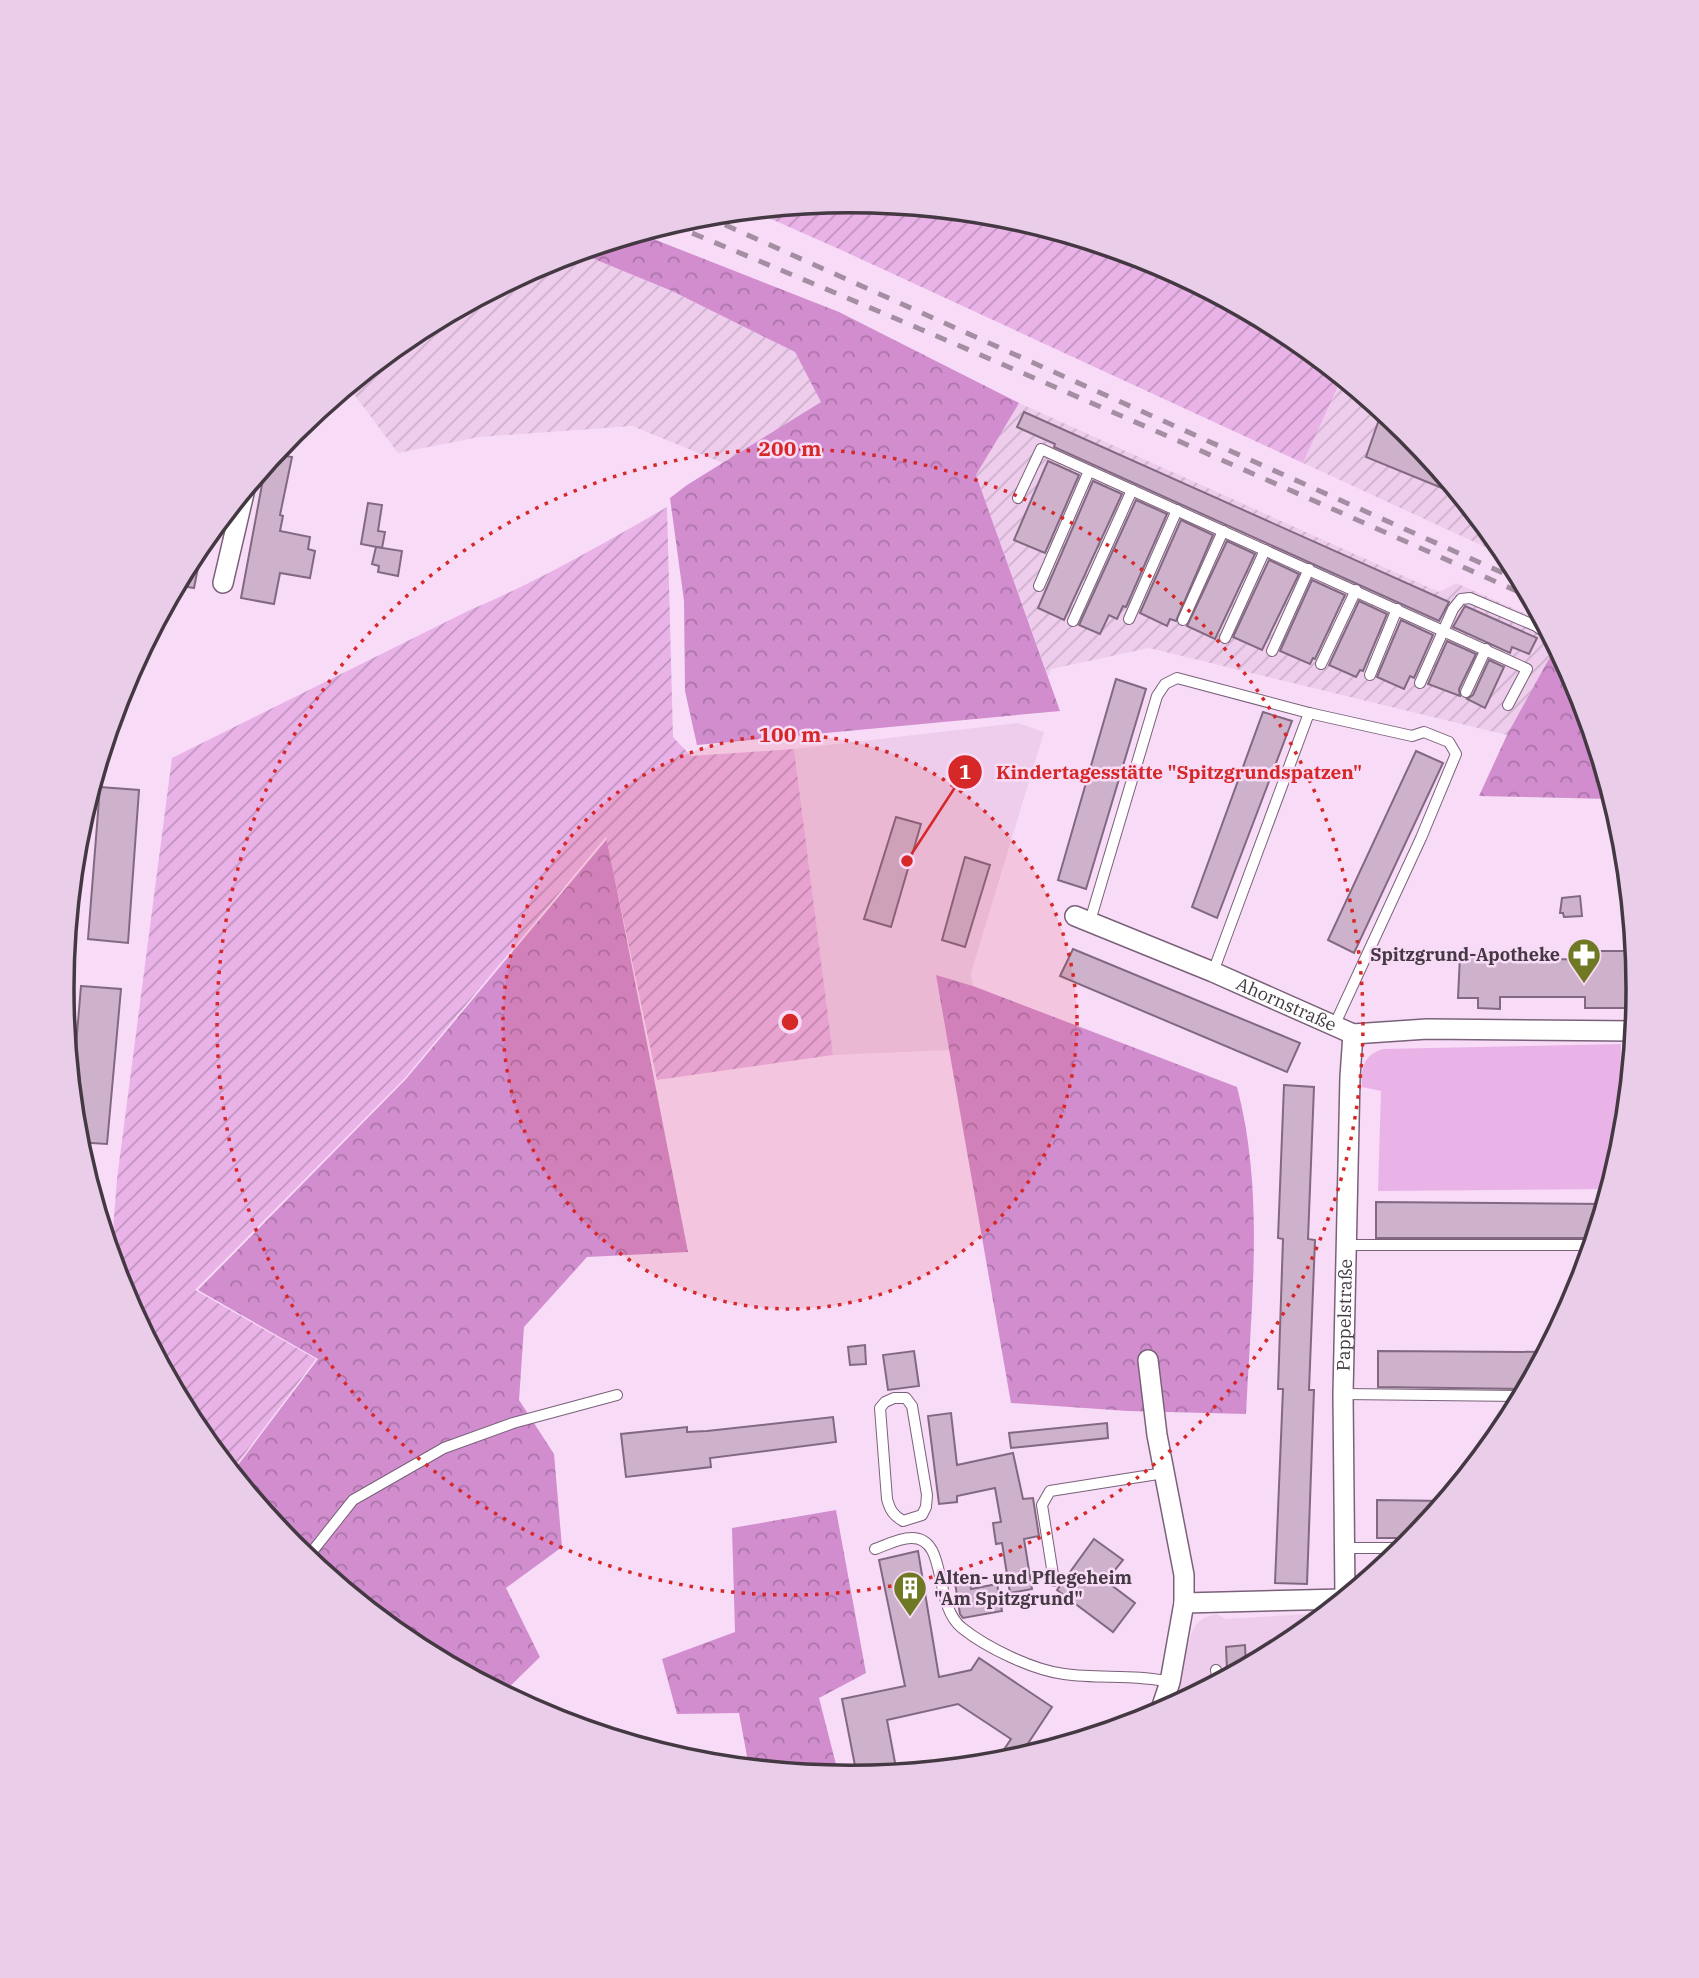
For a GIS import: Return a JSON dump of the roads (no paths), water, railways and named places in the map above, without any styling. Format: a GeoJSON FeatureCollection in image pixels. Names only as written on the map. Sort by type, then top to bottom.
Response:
{"type":"FeatureCollection","features":[{"type":"Feature","properties":{"kind":"street"},"geometry":{"type":"LineString","coordinates":[[223,583],[240,509]]}},
{"type":"Feature","properties":{"kind":"street","name":"Ahornstraße"},"geometry":{"type":"LineString","coordinates":[[1083,919],[1213,972],[1353,1034],[1440,1029],[1624,1031]]}},
{"type":"Feature","properties":{"kind":"street","name":"Pappelstraße"},"geometry":{"type":"LineString","coordinates":[[1344,1586],[1343,1394],[1353,1034]]}},
{"type":"Feature","properties":{"kind":"street"},"geometry":{"type":"LineString","coordinates":[[1148,1360],[1157,1435],[1184,1576],[1184,1603],[1165,1698]]}},
{"type":"Feature","properties":{"kind":"street","name":"Pappelstraße"},"geometry":{"type":"LineString","coordinates":[[1184,1603],[1330,1598]]}},
{"type":"Feature","properties":{"kind":"lane"},"geometry":{"type":"LineString","coordinates":[[1018,498],[1041,449],[1527,669],[1508,705]]}},
{"type":"Feature","properties":{"kind":"lane"},"geometry":{"type":"LineString","coordinates":[[1039,586],[1089,471]]}},
{"type":"Feature","properties":{"kind":"lane"},"geometry":{"type":"LineString","coordinates":[[1073,621],[1132,490]]}},
{"type":"Feature","properties":{"kind":"lane"},"geometry":{"type":"LineString","coordinates":[[1129,620],[1177,510]]}},
{"type":"Feature","properties":{"kind":"lane"},"geometry":{"type":"LineString","coordinates":[[1183,620],[1223,531]]}},
{"type":"Feature","properties":{"kind":"lane"},"geometry":{"type":"LineString","coordinates":[[1225,638],[1265,550]]}},
{"type":"Feature","properties":{"kind":"lane"},"geometry":{"type":"LineString","coordinates":[[1272,651],[1309,569]]}},
{"type":"Feature","properties":{"kind":"lane"},"geometry":{"type":"LineString","coordinates":[[1321,664],[1356,590]]}},
{"type":"Feature","properties":{"kind":"lane"},"geometry":{"type":"LineString","coordinates":[[1420,683],[1443,629],[1461,599],[1470,598],[1534,625]]}},
{"type":"Feature","properties":{"kind":"lane"},"geometry":{"type":"LineString","coordinates":[[1370,675],[1397,609]]}},
{"type":"Feature","properties":{"kind":"lane"},"geometry":{"type":"LineString","coordinates":[[1466,692],[1486,649]]}},
{"type":"Feature","properties":{"kind":"lane"},"geometry":{"type":"LineString","coordinates":[[1083,919],[1157,696],[1165,684],[1177,678],[1309,713],[1412,736],[1424,732],[1448,742],[1457,754],[1334,1026]]}},
{"type":"Feature","properties":{"kind":"lane"},"geometry":{"type":"LineString","coordinates":[[1213,972],[1309,713]]}},
{"type":"Feature","properties":{"kind":"lane"},"geometry":{"type":"LineString","coordinates":[[1347,1245],[1581,1245]]}},
{"type":"Feature","properties":{"kind":"lane"},"geometry":{"type":"LineString","coordinates":[[1343,1394],[1510,1396]]}},
{"type":"Feature","properties":{"kind":"lane"},"geometry":{"type":"LineString","coordinates":[[314,1550],[353,1500],[444,1448],[513,1423],[617,1395]]}},
{"type":"Feature","properties":{"kind":"lane"},"geometry":{"type":"LineString","coordinates":[[894,1398],[906,1398],[912,1406],[925,1482],[926,1507],[922,1515],[912,1520],[903,1521],[895,1517],[887,1499],[880,1408],[894,1398]]}},
{"type":"Feature","properties":{"kind":"lane"},"geometry":{"type":"LineString","coordinates":[[1054,1581],[1042,1505],[1050,1491],[1164,1473]]}},
{"type":"Feature","properties":{"kind":"lane"},"geometry":{"type":"LineString","coordinates":[[912,1520],[915,1539]]}},
{"type":"Feature","properties":{"kind":"lane"},"geometry":{"type":"LineString","coordinates":[[875,1549],[910,1538],[922,1540],[931,1546],[950,1615],[973,1636],[1023,1663],[1068,1675],[1148,1677],[1170,1682]]}},
{"type":"Feature","properties":{"kind":"lane"},"geometry":{"type":"LineString","coordinates":[[1344,1548],[1387,1548]]}},
{"type":"Feature","properties":{"kind":"railway"},"geometry":{"type":"LineString","coordinates":[[723,224],[1505,574]]}},
{"type":"Feature","properties":{"kind":"railway"},"geometry":{"type":"LineString","coordinates":[[686,231],[1101,407],[1515,590]]}},
{"type":"Feature","properties":{"kind":"place","name":"Kindertagesstätte \"Spitzgrundspatzen\""},"geometry":{"type":"Point","coordinates":[907,861]}},
{"type":"Feature","properties":{"kind":"place","name":"Spitzgrund-Apotheke"},"geometry":{"type":"Point","coordinates":[1584,985]}},
{"type":"Feature","properties":{"kind":"place","name":"Alten- und Pflegeheim \"Am Spitzgrund\""},"geometry":{"type":"Point","coordinates":[910,1618]}}]}
